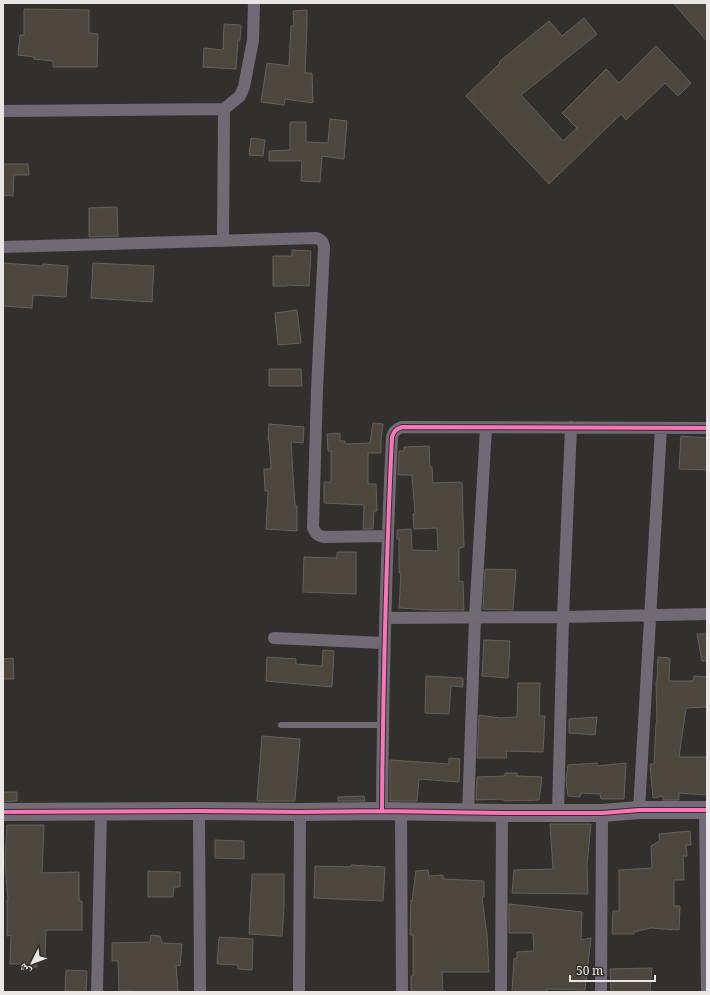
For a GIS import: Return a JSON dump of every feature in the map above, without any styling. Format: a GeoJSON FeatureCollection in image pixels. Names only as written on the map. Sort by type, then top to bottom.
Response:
{"type":"FeatureCollection","features":[{"type":"Feature","properties":{"kind":"street"},"geometry":{"type":"LineString","coordinates":[[3,111],[224,109],[240,96],[244,87],[253,40],[254,3]]}},
{"type":"Feature","properties":{"kind":"street"},"geometry":{"type":"LineString","coordinates":[[223,241],[224,109]]}},
{"type":"Feature","properties":{"kind":"street"},"geometry":{"type":"LineString","coordinates":[[3,247],[317,238],[323,242],[324,248],[317,388],[313,528],[315,533],[324,537],[387,536]]}},
{"type":"Feature","properties":{"kind":"street"},"geometry":{"type":"LineString","coordinates":[[382,811],[387,536],[392,437],[394,432],[398,428],[402,427],[707,428]]}},
{"type":"Feature","properties":{"kind":"street"},"geometry":{"type":"LineString","coordinates":[[558,812],[563,617],[571,427]]}},
{"type":"Feature","properties":{"kind":"street"},"geometry":{"type":"LineString","coordinates":[[468,813],[475,617],[486,428]]}},
{"type":"Feature","properties":{"kind":"street"},"geometry":{"type":"LineString","coordinates":[[639,810],[661,428]]}},
{"type":"Feature","properties":{"kind":"street"},"geometry":{"type":"LineString","coordinates":[[385,618],[563,617],[707,614]]}},
{"type":"Feature","properties":{"kind":"street"},"geometry":{"type":"LineString","coordinates":[[274,638],[384,643]]}},
{"type":"Feature","properties":{"kind":"street"},"geometry":{"type":"LineString","coordinates":[[3,812],[382,811],[468,813],[602,813],[639,810],[706,810],[707,992]]}},
{"type":"Feature","properties":{"kind":"street"},"geometry":{"type":"LineString","coordinates":[[97,992],[101,811]]}},
{"type":"Feature","properties":{"kind":"street"},"geometry":{"type":"LineString","coordinates":[[199,811],[200,992]]}},
{"type":"Feature","properties":{"kind":"street"},"geometry":{"type":"LineString","coordinates":[[300,812],[300,992]]}},
{"type":"Feature","properties":{"kind":"street"},"geometry":{"type":"LineString","coordinates":[[400,812],[402,992]]}},
{"type":"Feature","properties":{"kind":"street"},"geometry":{"type":"LineString","coordinates":[[501,992],[502,813]]}},
{"type":"Feature","properties":{"kind":"street"},"geometry":{"type":"LineString","coordinates":[[601,992],[602,813]]}},
{"type":"Feature","properties":{"kind":"lane"},"geometry":{"type":"LineString","coordinates":[[281,725],[383,725]]}},
{"type":"Feature","properties":{"kind":"building"},"geometry":{"type":"Polygon","coordinates":[[[673,3],[707,3],[707,41],[673,3]]]}},
{"type":"Feature","properties":{"kind":"building"},"geometry":{"type":"Polygon","coordinates":[[[24,9],[89,10],[89,33],[98,34],[97,67],[53,67],[53,61],[34,59],[34,57],[18,55],[20,35],[24,35],[24,9]]]}},
{"type":"Feature","properties":{"kind":"building"},"geometry":{"type":"Polygon","coordinates":[[[307,10],[305,73],[312,73],[313,103],[285,99],[284,105],[261,102],[267,63],[289,66],[291,26],[294,26],[293,11],[307,10]]]}},
{"type":"Feature","properties":{"kind":"building"},"geometry":{"type":"Polygon","coordinates":[[[584,18],[597,34],[521,95],[563,141],[577,128],[562,113],[606,69],[619,83],[656,46],[691,83],[678,96],[665,83],[626,120],[621,114],[549,184],[466,96],[500,63],[499,62],[549,21],[562,36],[584,18]]]}},
{"type":"Feature","properties":{"kind":"building"},"geometry":{"type":"Polygon","coordinates":[[[224,24],[241,25],[240,40],[238,40],[236,69],[203,67],[204,48],[223,50],[224,24]]]}},
{"type":"Feature","properties":{"kind":"building"},"geometry":{"type":"Polygon","coordinates":[[[330,119],[347,121],[344,159],[322,156],[320,182],[301,181],[302,161],[269,161],[269,151],[290,150],[290,122],[306,122],[306,142],[328,143],[330,119]]]}},
{"type":"Feature","properties":{"kind":"building"},"geometry":{"type":"Polygon","coordinates":[[[251,138],[265,140],[263,156],[249,155],[251,138]]]}},
{"type":"Feature","properties":{"kind":"building"},"geometry":{"type":"Polygon","coordinates":[[[3,164],[28,164],[29,175],[14,175],[13,196],[3,195],[3,164]]]}},
{"type":"Feature","properties":{"kind":"building"},"geometry":{"type":"Polygon","coordinates":[[[117,207],[118,236],[89,237],[89,208],[117,207]]]}},
{"type":"Feature","properties":{"kind":"building"},"geometry":{"type":"Polygon","coordinates":[[[292,250],[311,251],[309,286],[273,286],[273,256],[292,256],[292,250]]]}},
{"type":"Feature","properties":{"kind":"building"},"geometry":{"type":"Polygon","coordinates":[[[3,263],[68,266],[66,297],[33,295],[32,308],[3,306],[3,263]]]}},
{"type":"Feature","properties":{"kind":"building"},"geometry":{"type":"Polygon","coordinates":[[[93,263],[154,266],[152,302],[91,298],[93,263]]]}},
{"type":"Feature","properties":{"kind":"building"},"geometry":{"type":"Polygon","coordinates":[[[297,310],[301,343],[278,345],[275,313],[297,310]]]}},
{"type":"Feature","properties":{"kind":"building"},"geometry":{"type":"Polygon","coordinates":[[[269,369],[301,369],[302,386],[269,386],[269,369]]]}},
{"type":"Feature","properties":{"kind":"building"},"geometry":{"type":"Polygon","coordinates":[[[373,423],[383,424],[381,453],[368,453],[368,484],[376,484],[377,511],[374,511],[373,529],[363,529],[364,505],[324,503],[324,482],[331,482],[331,451],[328,451],[327,434],[340,433],[340,441],[345,441],[345,444],[370,443],[373,423]]]}},
{"type":"Feature","properties":{"kind":"building"},"geometry":{"type":"Polygon","coordinates":[[[269,424],[304,427],[303,443],[291,442],[295,506],[297,506],[297,531],[266,529],[268,491],[265,491],[264,469],[271,469],[268,440],[269,424]]]}},
{"type":"Feature","properties":{"kind":"building"},"geometry":{"type":"Polygon","coordinates":[[[681,436],[707,438],[707,470],[679,469],[681,436]]]}},
{"type":"Feature","properties":{"kind":"building"},"geometry":{"type":"Polygon","coordinates":[[[429,446],[430,467],[432,467],[433,483],[462,482],[464,547],[459,548],[459,582],[463,581],[464,610],[399,608],[401,573],[399,573],[399,539],[397,539],[397,530],[411,529],[412,550],[438,551],[437,528],[414,529],[413,514],[415,514],[412,475],[398,475],[399,451],[404,451],[404,447],[429,446]]]}},
{"type":"Feature","properties":{"kind":"building"},"geometry":{"type":"Polygon","coordinates":[[[337,552],[356,552],[356,594],[303,592],[304,557],[337,558],[337,552]]]}},
{"type":"Feature","properties":{"kind":"building"},"geometry":{"type":"Polygon","coordinates":[[[485,569],[516,570],[513,610],[483,609],[485,569]]]}},
{"type":"Feature","properties":{"kind":"building"},"geometry":{"type":"Polygon","coordinates":[[[697,634],[707,634],[707,661],[702,661],[697,634]]]}},
{"type":"Feature","properties":{"kind":"building"},"geometry":{"type":"Polygon","coordinates":[[[484,640],[510,641],[508,678],[482,676],[484,640]]]}},
{"type":"Feature","properties":{"kind":"building"},"geometry":{"type":"Polygon","coordinates":[[[323,650],[334,651],[332,687],[266,681],[267,657],[296,659],[296,664],[322,666],[323,650]]]}},
{"type":"Feature","properties":{"kind":"building"},"geometry":{"type":"Polygon","coordinates":[[[658,657],[670,658],[669,681],[693,681],[694,676],[707,677],[707,707],[686,708],[679,757],[707,757],[707,795],[679,793],[679,800],[663,800],[663,796],[653,798],[650,764],[654,764],[657,723],[656,681],[658,657]]]}},
{"type":"Feature","properties":{"kind":"building"},"geometry":{"type":"Polygon","coordinates":[[[13,658],[14,679],[3,679],[3,659],[13,658]]]}},
{"type":"Feature","properties":{"kind":"building"},"geometry":{"type":"Polygon","coordinates":[[[426,676],[463,678],[463,687],[451,686],[449,714],[425,713],[426,676]]]}},
{"type":"Feature","properties":{"kind":"building"},"geometry":{"type":"Polygon","coordinates":[[[518,683],[540,683],[539,716],[545,716],[543,752],[506,751],[507,758],[477,758],[479,715],[500,718],[517,717],[518,683]]]}},
{"type":"Feature","properties":{"kind":"building"},"geometry":{"type":"Polygon","coordinates":[[[597,717],[595,735],[569,733],[569,719],[597,717]]]}},
{"type":"Feature","properties":{"kind":"building"},"geometry":{"type":"Polygon","coordinates":[[[262,736],[300,739],[295,801],[257,801],[262,736]]]}},
{"type":"Feature","properties":{"kind":"building"},"geometry":{"type":"Polygon","coordinates":[[[449,758],[460,759],[459,782],[419,779],[417,801],[390,801],[390,760],[449,764],[449,758]]]}},
{"type":"Feature","properties":{"kind":"building"},"geometry":{"type":"Polygon","coordinates":[[[597,763],[597,766],[626,763],[624,799],[601,799],[600,794],[581,793],[580,797],[568,796],[566,780],[568,765],[597,763]]]}},
{"type":"Feature","properties":{"kind":"building"},"geometry":{"type":"Polygon","coordinates":[[[505,773],[517,773],[517,776],[542,777],[539,800],[476,800],[477,777],[505,776],[505,773]]]}},
{"type":"Feature","properties":{"kind":"building"},"geometry":{"type":"Polygon","coordinates":[[[3,792],[17,792],[17,801],[3,802],[3,792]]]}},
{"type":"Feature","properties":{"kind":"building"},"geometry":{"type":"Polygon","coordinates":[[[364,796],[365,801],[338,801],[338,797],[364,796]]]}},
{"type":"Feature","properties":{"kind":"building"},"geometry":{"type":"Polygon","coordinates":[[[550,824],[591,824],[587,865],[588,894],[512,893],[514,870],[553,869],[550,824]]]}},
{"type":"Feature","properties":{"kind":"building"},"geometry":{"type":"Polygon","coordinates":[[[7,825],[44,825],[42,873],[79,872],[79,901],[82,901],[82,930],[46,930],[45,958],[37,957],[37,967],[22,967],[22,964],[10,964],[11,935],[7,936],[8,900],[5,862],[7,825]]]}},
{"type":"Feature","properties":{"kind":"building"},"geometry":{"type":"Polygon","coordinates":[[[690,831],[691,845],[686,845],[687,856],[683,856],[684,880],[674,880],[674,906],[680,906],[679,930],[651,928],[634,932],[634,934],[612,934],[613,911],[619,911],[619,870],[652,868],[651,846],[660,841],[659,834],[690,831]]]}},
{"type":"Feature","properties":{"kind":"building"},"geometry":{"type":"Polygon","coordinates":[[[215,840],[244,841],[244,859],[215,858],[215,840]]]}},
{"type":"Feature","properties":{"kind":"building"},"geometry":{"type":"Polygon","coordinates":[[[351,865],[385,867],[383,901],[314,898],[315,866],[351,867],[351,865]]]}},
{"type":"Feature","properties":{"kind":"building"},"geometry":{"type":"Polygon","coordinates":[[[428,870],[429,876],[443,875],[443,879],[484,881],[484,897],[482,898],[487,935],[489,972],[442,972],[443,992],[411,992],[411,976],[413,976],[413,935],[410,935],[411,900],[412,901],[416,871],[428,870]]]}},
{"type":"Feature","properties":{"kind":"building"},"geometry":{"type":"Polygon","coordinates":[[[148,871],[180,872],[180,887],[174,887],[173,897],[148,897],[148,871]]]}},
{"type":"Feature","properties":{"kind":"building"},"geometry":{"type":"Polygon","coordinates":[[[252,874],[284,874],[282,936],[249,934],[252,874]]]}},
{"type":"Feature","properties":{"kind":"building"},"geometry":{"type":"Polygon","coordinates":[[[509,904],[582,912],[581,940],[591,938],[585,990],[547,989],[547,992],[512,992],[514,959],[517,958],[517,952],[534,951],[533,933],[509,933],[509,904]]]}},
{"type":"Feature","properties":{"kind":"building"},"geometry":{"type":"Polygon","coordinates":[[[151,935],[160,936],[162,943],[182,944],[180,966],[176,965],[178,992],[119,991],[118,961],[112,961],[112,943],[150,942],[151,935]]]}},
{"type":"Feature","properties":{"kind":"building"},"geometry":{"type":"Polygon","coordinates":[[[219,937],[253,939],[252,970],[238,969],[238,965],[217,964],[219,937]]]}},
{"type":"Feature","properties":{"kind":"building"},"geometry":{"type":"Polygon","coordinates":[[[652,968],[650,992],[611,992],[610,969],[652,968]]]}},
{"type":"Feature","properties":{"kind":"building"},"geometry":{"type":"Polygon","coordinates":[[[66,970],[87,971],[86,992],[65,991],[66,970]]]}},
{"type":"Feature","properties":{"kind":"cycle path"},"geometry":{"type":"LineString","coordinates":[[382,811],[388,531],[392,437],[396,430],[402,427],[707,428]]}},
{"type":"Feature","properties":{"kind":"cycle path"},"geometry":{"type":"LineString","coordinates":[[3,812],[382,811],[602,813],[639,810],[707,810]]}}]}
